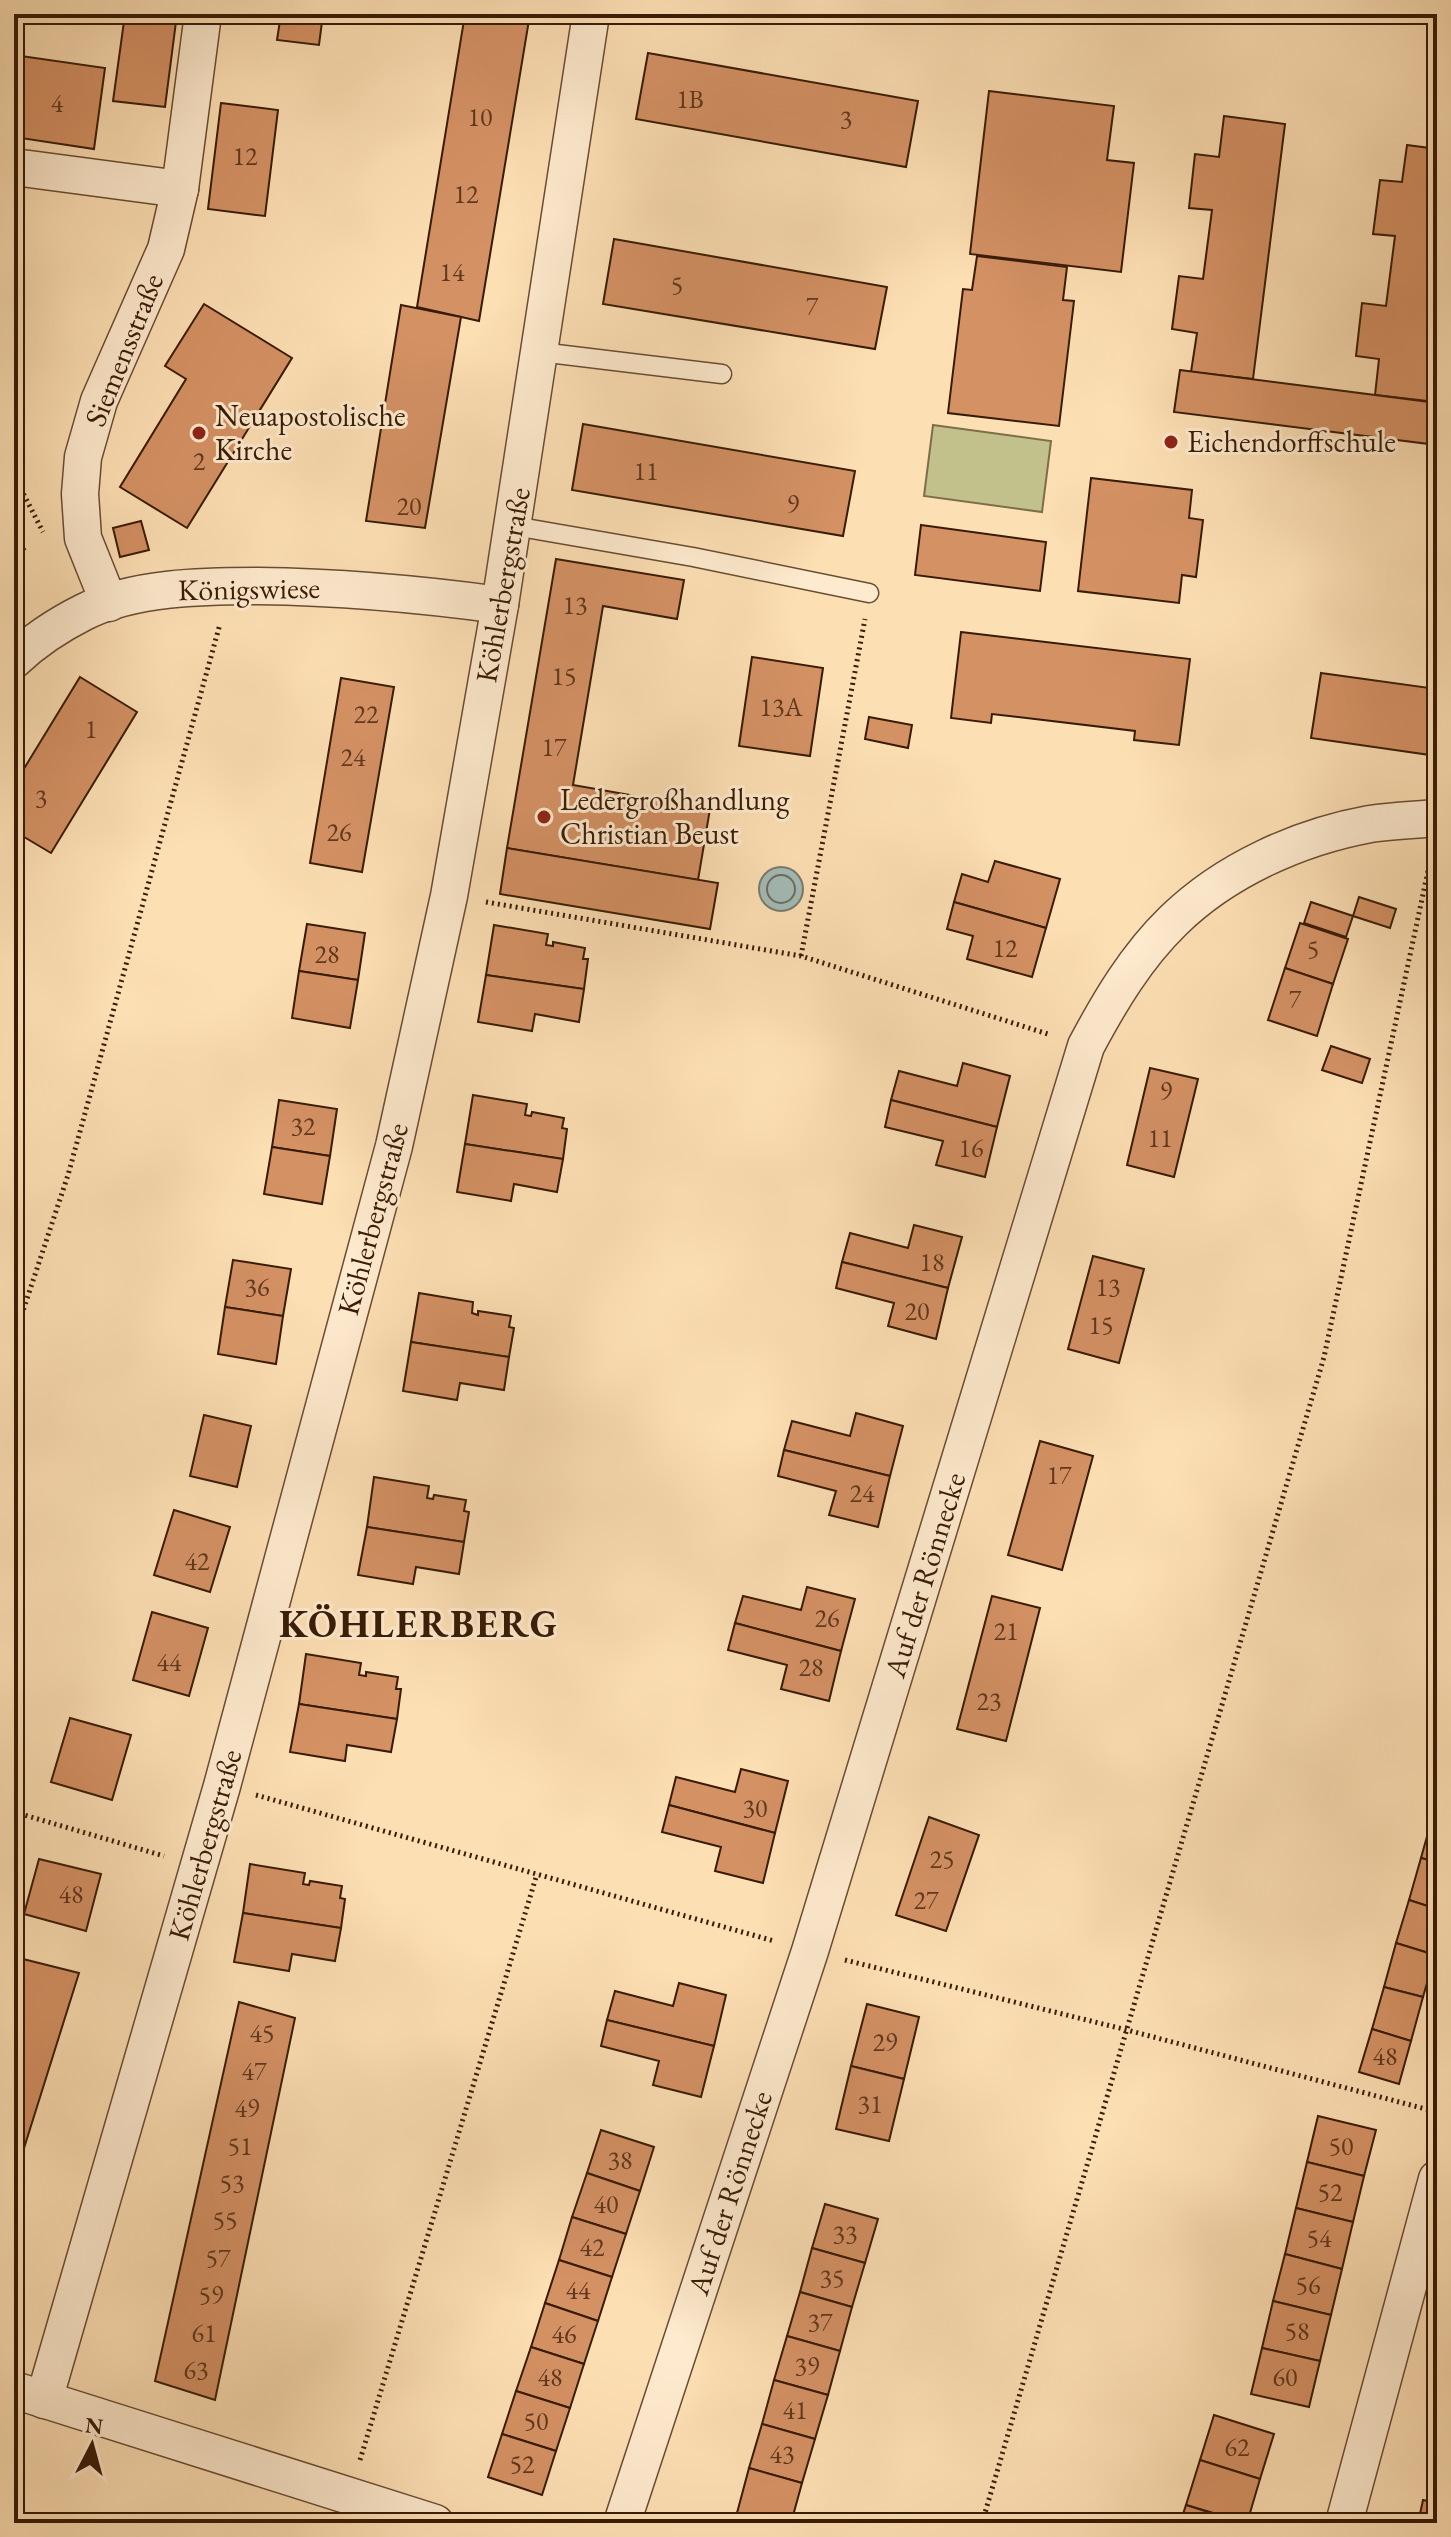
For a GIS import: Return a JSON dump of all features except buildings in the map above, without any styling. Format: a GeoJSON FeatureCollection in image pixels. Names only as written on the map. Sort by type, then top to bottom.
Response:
{"type":"FeatureCollection","features":[{"type":"Feature","properties":{"kind":"street","name":"Siemensstraße"},"geometry":{"type":"LineString","coordinates":[[109,603],[83,538],[80,494],[83,457],[99,401],[166,249],[180,189],[203,14]]}},
{"type":"Feature","properties":{"kind":"street","name":"Köhlerbergstraße"},"geometry":{"type":"LineString","coordinates":[[29,2395],[199,1866],[394,1146],[449,896],[514,526],[591,14]]}},
{"type":"Feature","properties":{"kind":"street"},"geometry":{"type":"LineString","coordinates":[[14,167],[180,189]]}},
{"type":"Feature","properties":{"kind":"street","name":"Königswiese"},"geometry":{"type":"LineString","coordinates":[[14,660],[85,612],[170,588],[324,587],[418,594],[500,605]]}},
{"type":"Feature","properties":{"kind":"street","name":"Auf der Rönnecke"},"geometry":{"type":"LineString","coordinates":[[622,2523],[810,1951],[1086,1046],[1111,1000],[1137,962],[1174,919],[1218,885],[1259,861],[1306,841],[1369,824],[1435,831]]}},
{"type":"Feature","properties":{"kind":"street"},"geometry":{"type":"LineString","coordinates":[[1344,2523],[1437,2179]]}},
{"type":"Feature","properties":{"kind":"street"},"geometry":{"type":"LineString","coordinates":[[29,2395],[435,2523]]}},
{"type":"Feature","properties":{"kind":"lane"},"geometry":{"type":"LineString","coordinates":[[540,352],[722,374]]}},
{"type":"Feature","properties":{"kind":"lane"},"geometry":{"type":"LineString","coordinates":[[514,526],[693,557],[869,593]]}},
{"type":"Feature","properties":{"kind":"path"},"geometry":{"type":"LineString","coordinates":[[14,1338],[68,1175],[231,586]]}},
{"type":"Feature","properties":{"kind":"path"},"geometry":{"type":"LineString","coordinates":[[801,956],[869,593]]}},
{"type":"Feature","properties":{"kind":"path"},"geometry":{"type":"LineString","coordinates":[[982,2523],[1324,1357],[1435,831]]}},
{"type":"Feature","properties":{"kind":"path"},"geometry":{"type":"LineString","coordinates":[[449,896],[801,956],[1086,1046]]}},
{"type":"Feature","properties":{"kind":"path"},"geometry":{"type":"LineString","coordinates":[[14,1812],[199,1866]]}},
{"type":"Feature","properties":{"kind":"path"},"geometry":{"type":"LineString","coordinates":[[349,2495],[537,1874]]}},
{"type":"Feature","properties":{"kind":"shaded area"},"geometry":{"type":"Polygon","coordinates":[[[933,425],[1051,441],[1042,512],[924,496],[933,425]]]}},
{"type":"Feature","properties":{"kind":"water"},"geometry":{"type":"Polygon","coordinates":[[[781,867],[796,874],[803,889],[796,904],[781,911],[766,904],[759,889],[766,874],[781,867]]]}},
{"type":"Feature","properties":{"kind":"place","name":"Neuapostolische Kirche"},"geometry":{"type":"Point","coordinates":[199,433]}},
{"type":"Feature","properties":{"kind":"place","name":"Eichendorffschule"},"geometry":{"type":"Point","coordinates":[1171,442]}},
{"type":"Feature","properties":{"kind":"place","name":"Ledergroßhandlung Christian Beust"},"geometry":{"type":"Point","coordinates":[544,817]}},
{"type":"Feature","properties":{"kind":"district","name":"KÖHLERBERG"},"geometry":{"type":"Point","coordinates":[419,1624]}}]}
